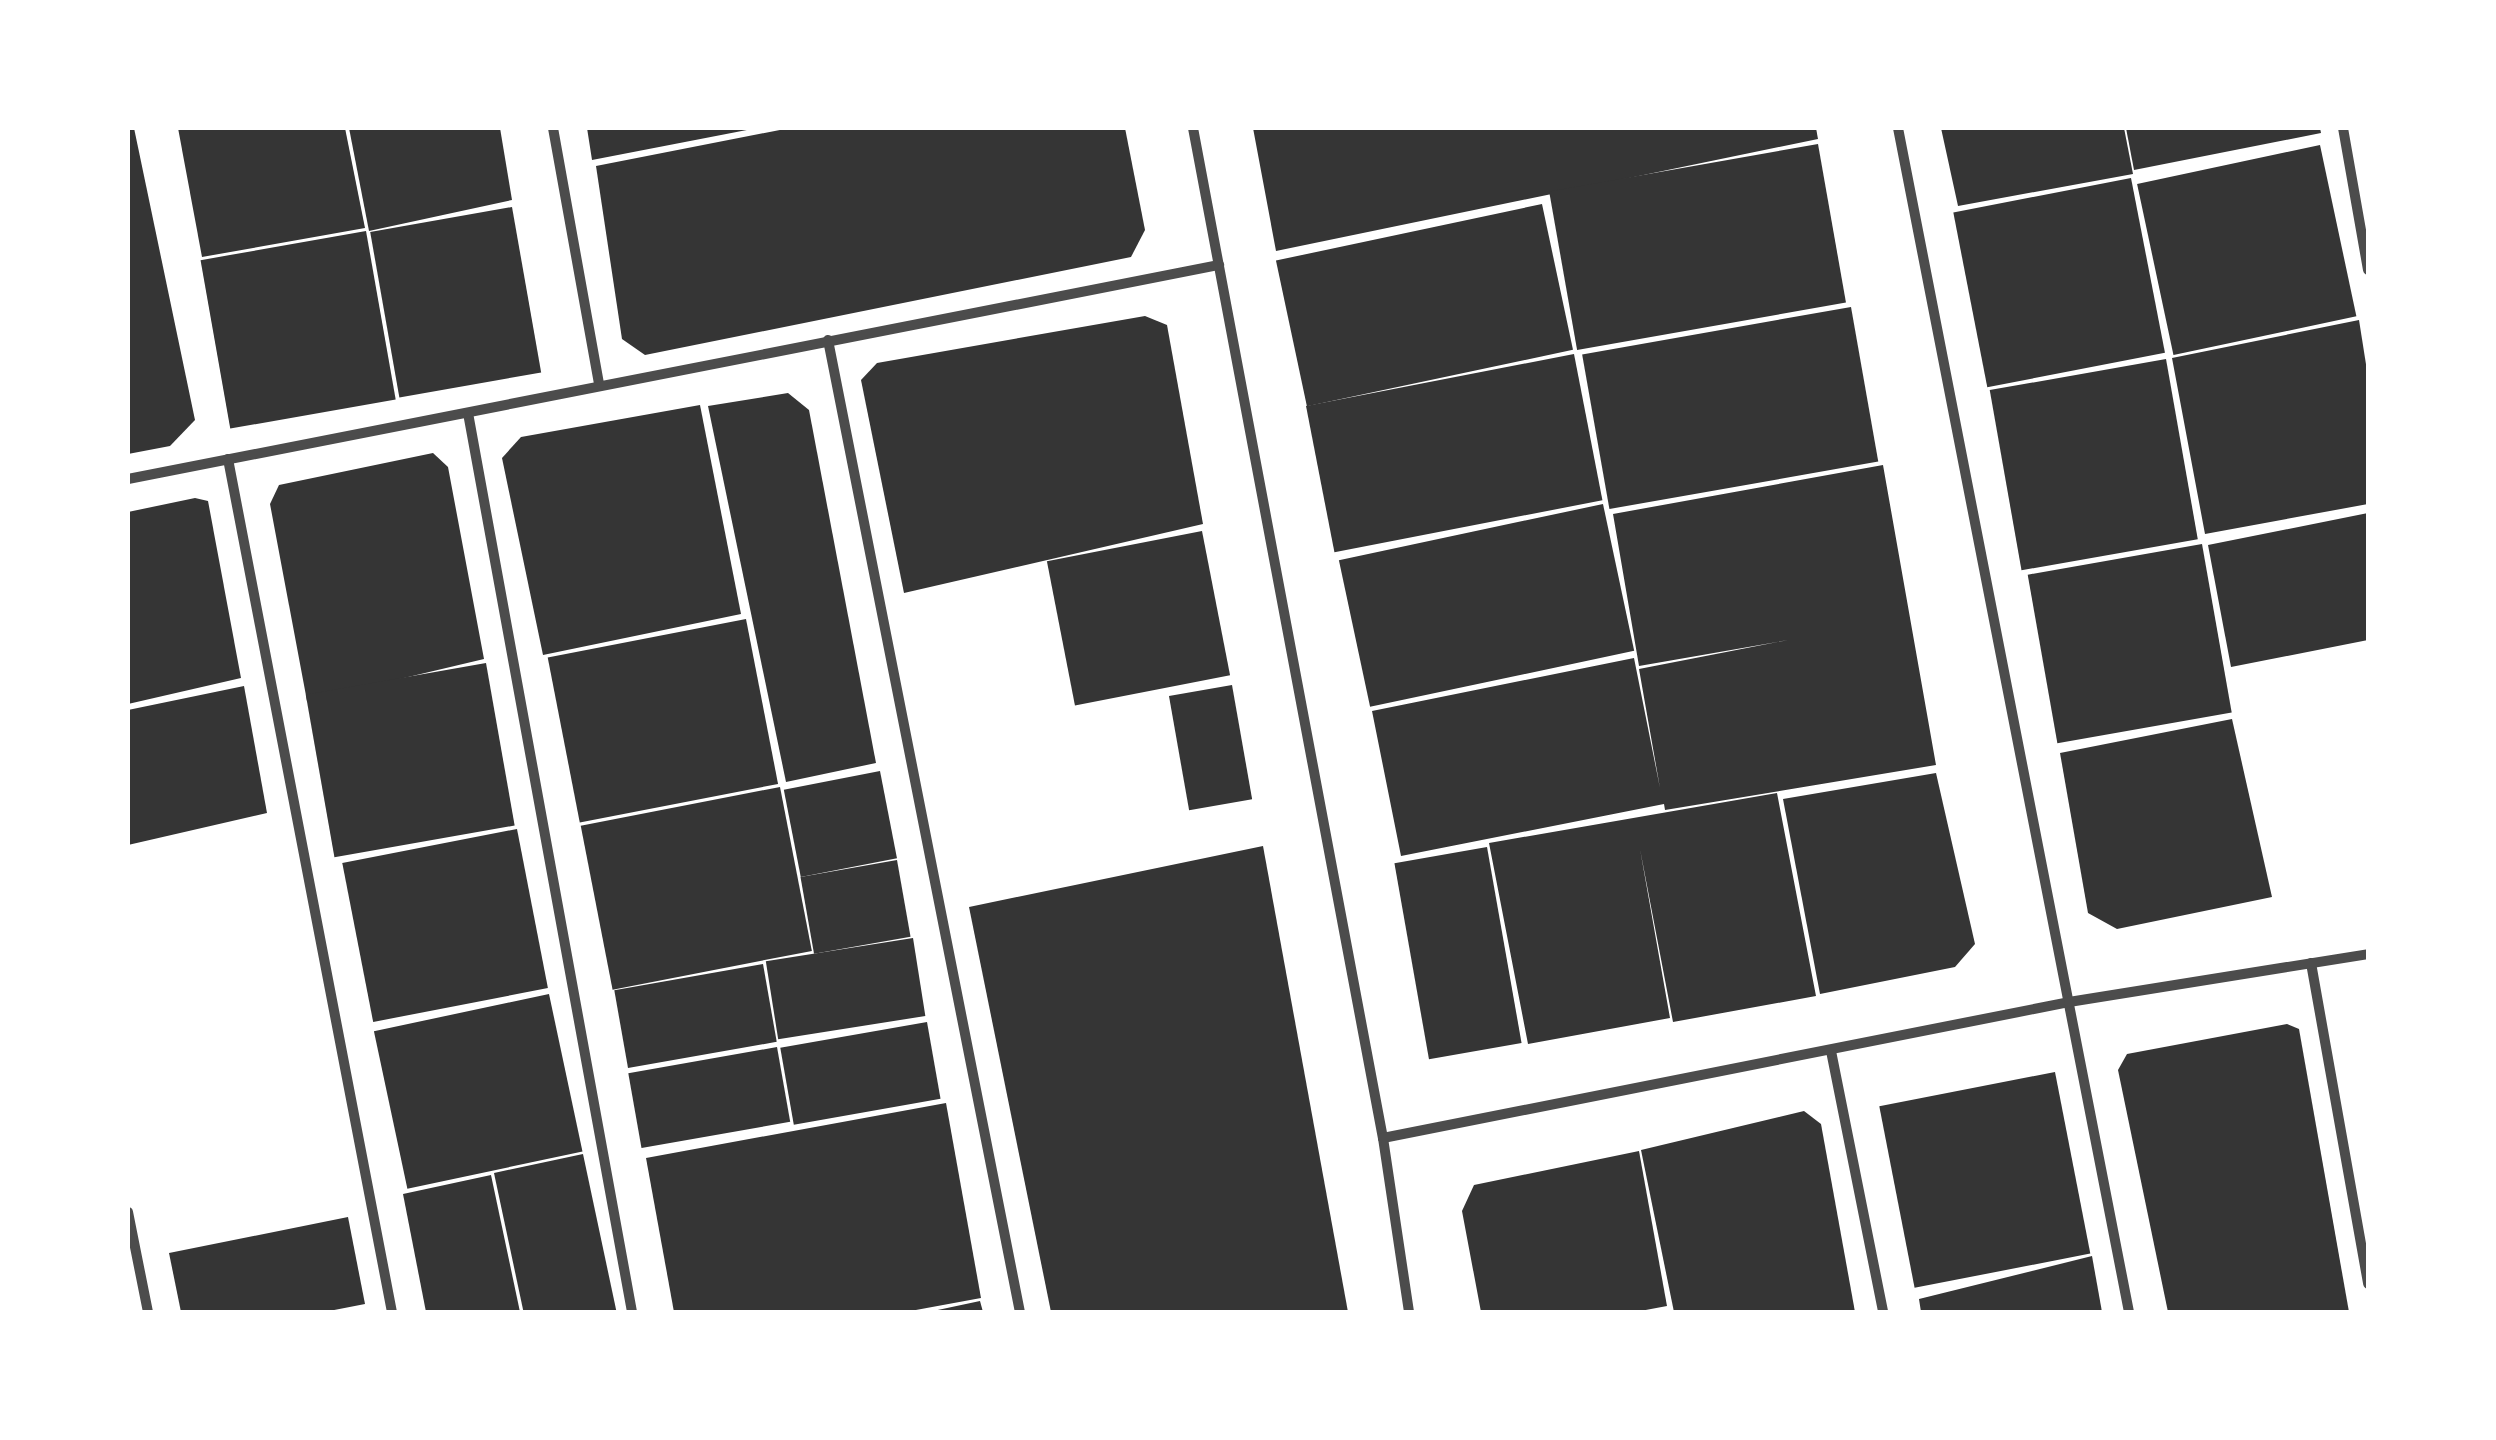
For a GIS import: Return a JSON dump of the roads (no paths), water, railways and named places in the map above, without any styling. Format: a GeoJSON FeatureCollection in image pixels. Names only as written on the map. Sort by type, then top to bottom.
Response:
{"type":"FeatureCollection","features":[{"type":"Feature","properties":{"kind":"street"},"geometry":{"type":"LineString","coordinates":[[553,128],[599,384]]}},
{"type":"Feature","properties":{"kind":"street"},"geometry":{"type":"LineString","coordinates":[[1193,128],[1382,1138],[1409,1312]]}},
{"type":"Feature","properties":{"kind":"street"},"geometry":{"type":"LineString","coordinates":[[1898,128],[2129,1312]]}},
{"type":"Feature","properties":{"kind":"street"},"geometry":{"type":"LineString","coordinates":[[2343,128],[2368,270]]}},
{"type":"Feature","properties":{"kind":"street"},"geometry":{"type":"LineString","coordinates":[[128,478],[1218,265]]}},
{"type":"Feature","properties":{"kind":"street"},"geometry":{"type":"LineString","coordinates":[[828,340],[1020,1312]]}},
{"type":"Feature","properties":{"kind":"street"},"geometry":{"type":"LineString","coordinates":[[468,413],[632,1312]]}},
{"type":"Feature","properties":{"kind":"street"},"geometry":{"type":"LineString","coordinates":[[228,459],[392,1312]]}},
{"type":"Feature","properties":{"kind":"street"},"geometry":{"type":"LineString","coordinates":[[1382,1138],[2068,1002],[2368,954]]}},
{"type":"Feature","properties":{"kind":"street"},"geometry":{"type":"LineString","coordinates":[[2311,964],[2368,1284]]}},
{"type":"Feature","properties":{"kind":"street"},"geometry":{"type":"LineString","coordinates":[[1831,1052],[1883,1312]]}},
{"type":"Feature","properties":{"kind":"street"},"geometry":{"type":"LineString","coordinates":[[128,1212],[148,1312]]}}]}
